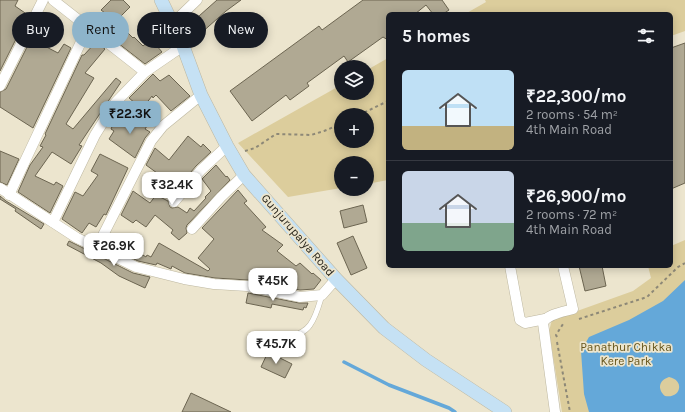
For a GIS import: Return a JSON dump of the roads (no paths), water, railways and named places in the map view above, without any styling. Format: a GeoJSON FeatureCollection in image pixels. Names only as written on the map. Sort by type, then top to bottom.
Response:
{"type":"FeatureCollection","features":[{"type":"Feature","properties":{"kind":"street"},"geometry":{"type":"LineString","coordinates":[[0,86],[43,0]]}},
{"type":"Feature","properties":{"kind":"street"},"geometry":{"type":"LineString","coordinates":[[53,0],[72,15]]}},
{"type":"Feature","properties":{"kind":"street","name":"Gunjurupalya Road"},"geometry":{"type":"LineString","coordinates":[[161,0],[166,12]]}},
{"type":"Feature","properties":{"kind":"street"},"geometry":{"type":"LineString","coordinates":[[184,12],[197,0]]}},
{"type":"Feature","properties":{"kind":"street"},"geometry":{"type":"LineString","coordinates":[[9,195],[78,48]]}},
{"type":"Feature","properties":{"kind":"street"},"geometry":{"type":"LineString","coordinates":[[115,48],[145,72]]}},
{"type":"Feature","properties":{"kind":"street"},"geometry":{"type":"LineString","coordinates":[[54,222],[95,135],[115,102],[145,72],[181,48]]}},
{"type":"Feature","properties":{"kind":"street","name":"Gunjurupalya Road"},"geometry":{"type":"LineString","coordinates":[[185,48],[201,95],[244,175],[336,279],[384,328],[426,360],[505,412]]}},
{"type":"Feature","properties":{"kind":"street"},"geometry":{"type":"LineString","coordinates":[[97,247],[151,141],[163,126],[201,95]]}},
{"type":"Feature","properties":{"kind":"street"},"geometry":{"type":"LineString","coordinates":[[174,202],[201,170],[230,151]]}},
{"type":"Feature","properties":{"kind":"street"},"geometry":{"type":"LineString","coordinates":[[192,229],[221,196],[244,175]]}},
{"type":"Feature","properties":{"kind":"street"},"geometry":{"type":"LineString","coordinates":[[0,188],[78,238],[136,267],[184,279],[214,284],[247,286],[300,297],[322,295],[336,279]]}},
{"type":"Feature","properties":{"kind":"street"},"geometry":{"type":"LineString","coordinates":[[510,268],[520,320],[524,322],[545,319],[549,316],[572,309],[563,268]]}},
{"type":"Feature","properties":{"kind":"street"},"geometry":{"type":"LineString","coordinates":[[545,319],[543,323],[555,412]]}},
{"type":"Feature","properties":{"kind":"lane"},"geometry":{"type":"LineString","coordinates":[[279,343],[310,326],[315,317],[322,295]]}},
{"type":"Feature","properties":{"kind":"water"},"geometry":{"type":"Polygon","coordinates":[[[685,280],[685,412],[589,412],[584,394],[581,351],[589,337],[629,320],[663,301],[685,280]],[[669,377],[661,382],[660,388],[665,396],[675,395],[678,392],[679,385],[674,379],[669,377]]]}},
{"type":"Feature","properties":{"kind":"waterway"},"geometry":{"type":"LineString","coordinates":[[344,362],[389,385],[449,408],[455,412]]}},
{"type":"Feature","properties":{"kind":"park label","name":"Panathur Chikka Kere Park"},"geometry":{"type":"Point","coordinates":[626,354]}}]}
